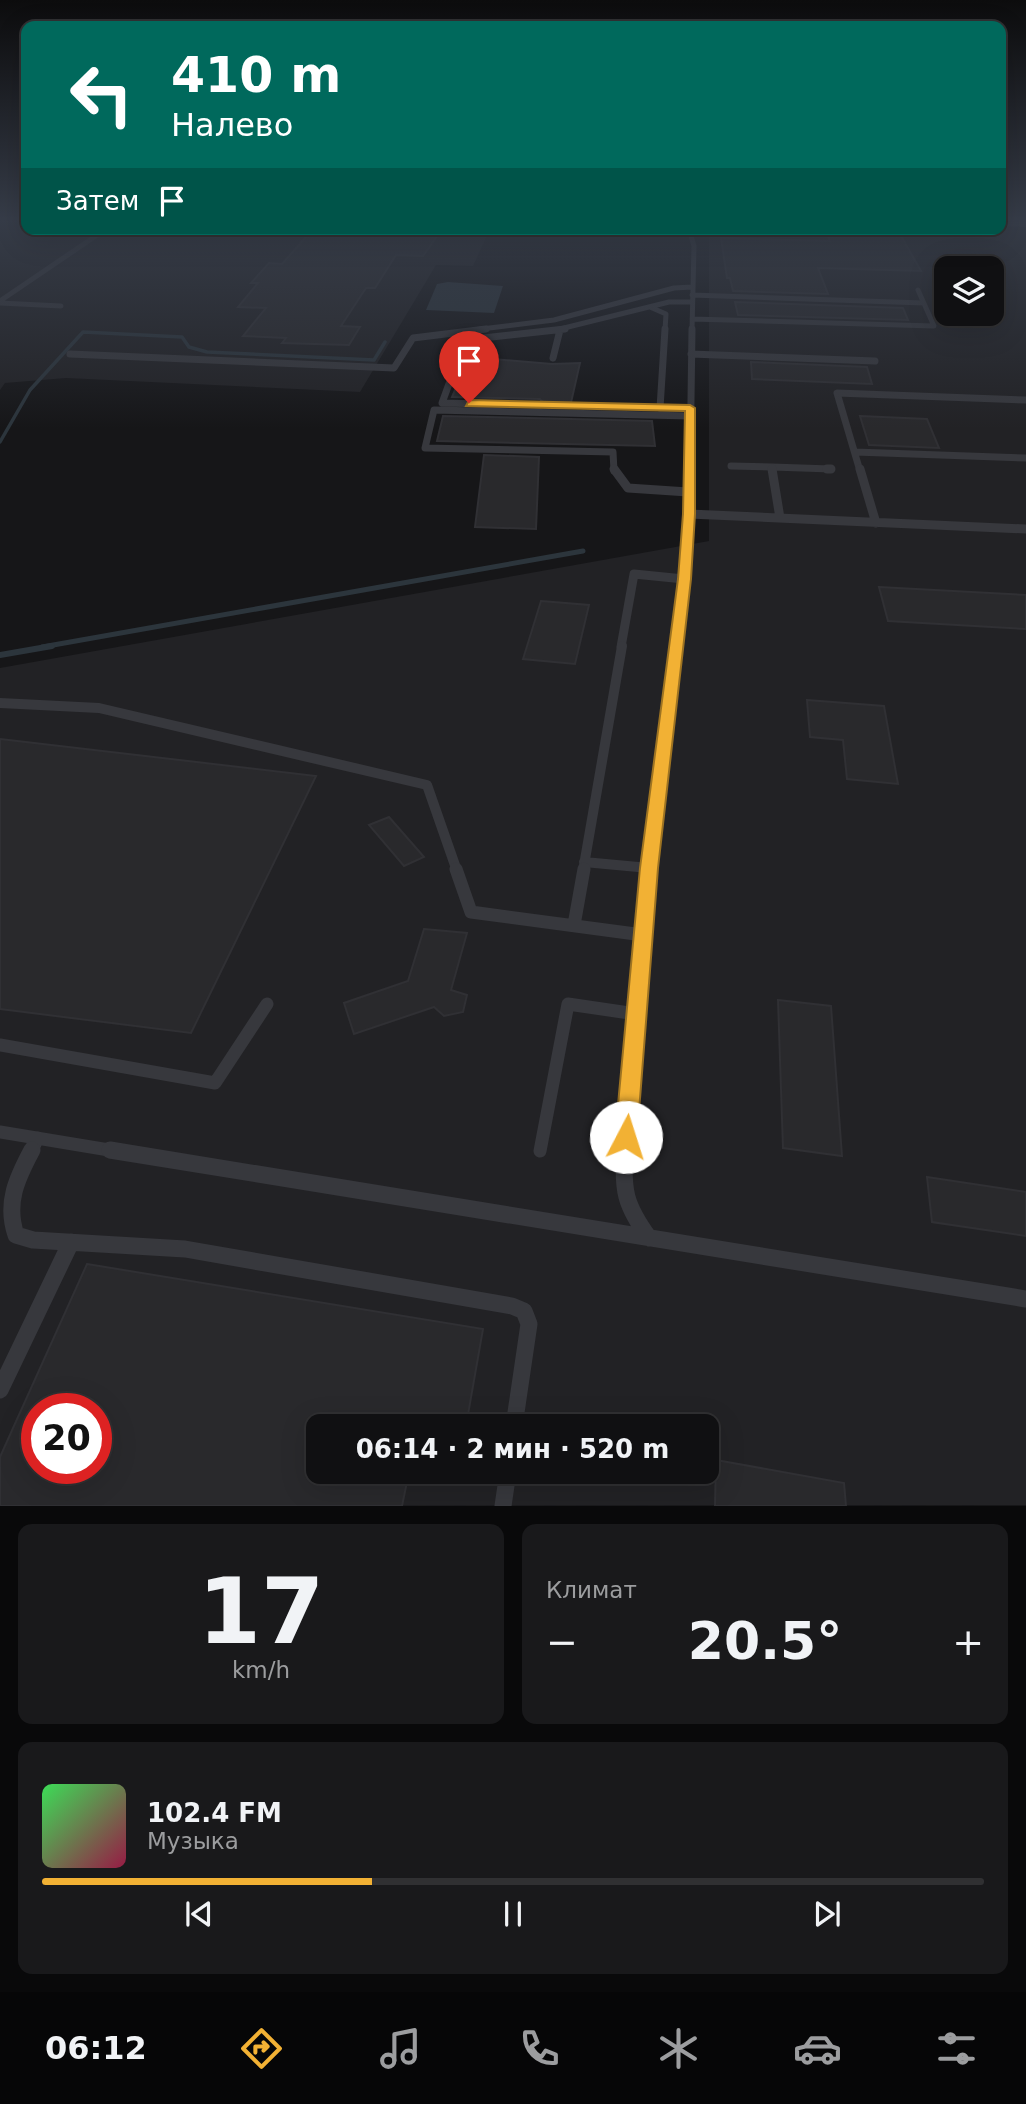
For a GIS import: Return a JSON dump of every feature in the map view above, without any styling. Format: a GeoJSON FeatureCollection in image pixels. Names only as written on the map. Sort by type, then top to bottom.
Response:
{"type":"FeatureCollection","features":[{"type":"Feature","properties":{"kind":"lane"},"geometry":{"type":"LineString","coordinates":[[0,302],[20,288]]}},
{"type":"Feature","properties":{"kind":"lane"},"geometry":{"type":"LineString","coordinates":[[70,354],[394,368],[413,338],[554,320],[673,288]]}},
{"type":"Feature","properties":{"kind":"lane"},"geometry":{"type":"LineString","coordinates":[[675,288],[692,295],[725,297],[924,303]]}},
{"type":"Feature","properties":{"kind":"lane"},"geometry":{"type":"LineString","coordinates":[[649,1238],[632,1214],[622,1186],[649,868],[684,579],[689,514],[692,288]]}},
{"type":"Feature","properties":{"kind":"lane"},"geometry":{"type":"LineString","coordinates":[[692,319],[934,326],[918,290]]}},
{"type":"Feature","properties":{"kind":"lane"},"geometry":{"type":"LineString","coordinates":[[690,412],[660,408],[442,403],[465,340],[560,330],[692,295]]}},
{"type":"Feature","properties":{"kind":"lane"},"geometry":{"type":"LineString","coordinates":[[725,297],[729,320]]}},
{"type":"Feature","properties":{"kind":"lane"},"geometry":{"type":"LineString","coordinates":[[0,302],[61,306]]}},
{"type":"Feature","properties":{"kind":"lane"},"geometry":{"type":"LineString","coordinates":[[650,307],[666,314],[660,408]]}},
{"type":"Feature","properties":{"kind":"lane"},"geometry":{"type":"LineString","coordinates":[[553,358],[560,330]]}},
{"type":"Feature","properties":{"kind":"lane"},"geometry":{"type":"LineString","coordinates":[[691,354],[874,361]]}},
{"type":"Feature","properties":{"kind":"lane"},"geometry":{"type":"LineString","coordinates":[[876,523],[837,393],[1026,400]]}},
{"type":"Feature","properties":{"kind":"lane"},"geometry":{"type":"LineString","coordinates":[[688,492],[628,488],[614,472],[613,452],[425,448],[434,410],[690,412]]}},
{"type":"Feature","properties":{"kind":"lane"},"geometry":{"type":"LineString","coordinates":[[855,452],[1026,458]]}},
{"type":"Feature","properties":{"kind":"lane"},"geometry":{"type":"LineString","coordinates":[[731,466],[831,469]]}},
{"type":"Feature","properties":{"kind":"lane"},"geometry":{"type":"LineString","coordinates":[[772,467],[780,518]]}},
{"type":"Feature","properties":{"kind":"lane"},"geometry":{"type":"LineString","coordinates":[[689,514],[1026,529]]}},
{"type":"Feature","properties":{"kind":"lane"},"geometry":{"type":"LineString","coordinates":[[574,925],[634,575],[684,579]]}},
{"type":"Feature","properties":{"kind":"lane"},"geometry":{"type":"LineString","coordinates":[[0,703],[99,708],[427,785],[471,912],[643,935]]}},
{"type":"Feature","properties":{"kind":"lane"},"geometry":{"type":"LineString","coordinates":[[584,862],[649,868]]}},
{"type":"Feature","properties":{"kind":"lane"},"geometry":{"type":"LineString","coordinates":[[0,1045],[215,1083],[267,1004]]}},
{"type":"Feature","properties":{"kind":"lane"},"geometry":{"type":"LineString","coordinates":[[540,1151],[568,1004],[636,1014]]}},
{"type":"Feature","properties":{"kind":"lane"},"geometry":{"type":"LineString","coordinates":[[0,1132],[1026,1299]]}},
{"type":"Feature","properties":{"kind":"lane"},"geometry":{"type":"LineString","coordinates":[[38,1138],[10,1196],[7,1218],[16,1236],[185,1249],[512,1306],[524,1311],[529,1324],[516,1414]]}},
{"type":"Feature","properties":{"kind":"lane"},"geometry":{"type":"LineString","coordinates":[[0,1390],[71,1242]]}},
{"type":"Feature","properties":{"kind":"lane"},"geometry":{"type":"LineString","coordinates":[[503,1506],[506,1484]]}},
{"type":"Feature","properties":{"kind":"shaded area"},"geometry":{"type":"Polygon","coordinates":[[[0,288],[422,288],[360,392],[66,378],[5,383],[0,390],[0,288]]]}},
{"type":"Feature","properties":{"kind":"shaded area"},"geometry":{"type":"Polygon","coordinates":[[[435,288],[502,288],[494,313],[426,310],[435,288]]]}},
{"type":"Feature","properties":{"kind":"shaded area"},"geometry":{"type":"Polygon","coordinates":[[[709,288],[934,288],[934,326],[1004,326],[1004,288],[1026,288],[1026,1505],[0,1506],[0,668],[709,541],[709,288]]]}},
{"type":"Feature","properties":{"kind":"building"},"geometry":{"type":"Polygon","coordinates":[[[254,288],[366,288],[341,326],[360,327],[349,345],[282,343],[286,338],[243,336],[266,308],[238,307],[254,288]]]}},
{"type":"Feature","properties":{"kind":"building"},"geometry":{"type":"Polygon","coordinates":[[[732,288],[826,288],[828,294],[733,291],[732,288]]]}},
{"type":"Feature","properties":{"kind":"building"},"geometry":{"type":"Polygon","coordinates":[[[735,302],[903,308],[908,320],[738,315],[735,302]]]}},
{"type":"Feature","properties":{"kind":"building"},"geometry":{"type":"Polygon","coordinates":[[[469,357],[552,364],[580,363],[570,407],[546,406],[540,399],[452,397],[469,357]]]}},
{"type":"Feature","properties":{"kind":"building"},"geometry":{"type":"Polygon","coordinates":[[[751,362],[867,367],[872,384],[752,379],[751,362]]]}},
{"type":"Feature","properties":{"kind":"building"},"geometry":{"type":"Polygon","coordinates":[[[443,416],[652,421],[655,446],[437,441],[443,416]]]}},
{"type":"Feature","properties":{"kind":"building"},"geometry":{"type":"Polygon","coordinates":[[[860,416],[927,419],[939,448],[869,445],[860,416]]]}},
{"type":"Feature","properties":{"kind":"building"},"geometry":{"type":"Polygon","coordinates":[[[484,455],[539,457],[536,529],[475,527],[484,455]]]}},
{"type":"Feature","properties":{"kind":"building"},"geometry":{"type":"Polygon","coordinates":[[[879,587],[1026,595],[1026,629],[888,621],[879,587]]]}},
{"type":"Feature","properties":{"kind":"building"},"geometry":{"type":"Polygon","coordinates":[[[541,601],[589,605],[575,664],[523,659],[541,601]]]}},
{"type":"Feature","properties":{"kind":"building"},"geometry":{"type":"Polygon","coordinates":[[[807,700],[884,706],[898,784],[847,779],[843,740],[810,737],[807,700]]]}},
{"type":"Feature","properties":{"kind":"building"},"geometry":{"type":"Polygon","coordinates":[[[0,739],[316,776],[191,1033],[0,1009],[0,739]]]}},
{"type":"Feature","properties":{"kind":"building"},"geometry":{"type":"Polygon","coordinates":[[[389,817],[424,857],[404,866],[369,825],[389,817]]]}},
{"type":"Feature","properties":{"kind":"building"},"geometry":{"type":"Polygon","coordinates":[[[424,929],[467,933],[451,990],[467,995],[463,1012],[444,1016],[434,1007],[354,1034],[344,1003],[408,981],[424,929]]]}},
{"type":"Feature","properties":{"kind":"building"},"geometry":{"type":"Polygon","coordinates":[[[778,1000],[831,1006],[842,1156],[783,1148],[778,1000]]]}},
{"type":"Feature","properties":{"kind":"building"},"geometry":{"type":"Polygon","coordinates":[[[927,1177],[1026,1192],[1026,1236],[932,1222],[927,1177]]]}},
{"type":"Feature","properties":{"kind":"building"},"geometry":{"type":"Polygon","coordinates":[[[87,1264],[483,1329],[468,1414],[306,1414],[306,1484],[407,1484],[402,1506],[0,1506],[0,1457],[21,1410],[21,1484],[112,1484],[112,1393],[29,1393],[87,1264]]]}},
{"type":"Feature","properties":{"kind":"building"},"geometry":{"type":"Polygon","coordinates":[[[719,1461],[844,1483],[846,1506],[715,1506],[719,1461]]]}},
{"type":"Feature","properties":{"kind":"waterway"},"geometry":{"type":"LineString","coordinates":[[0,442],[30,390],[83,332],[182,337],[189,347],[207,352],[374,360],[385,342]]}},
{"type":"Feature","properties":{"kind":"waterway"},"geometry":{"type":"LineString","coordinates":[[42,647],[583,551]]}},
{"type":"Feature","properties":{"kind":"waterway"},"geometry":{"type":"LineString","coordinates":[[0,655],[52,646]]}},
{"type":"Feature","properties":{"kind":"route"},"geometry":{"type":"LineString","coordinates":[[469,403],[690,408],[689,514],[684,579],[649,868],[626,1137]]}}]}
